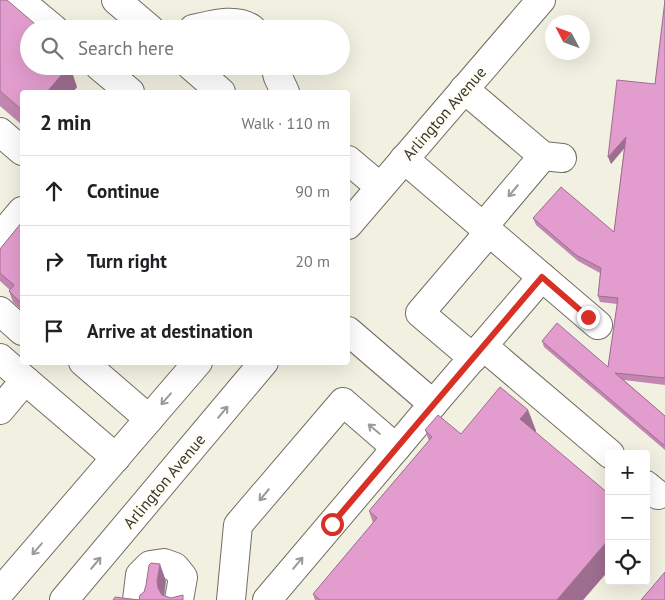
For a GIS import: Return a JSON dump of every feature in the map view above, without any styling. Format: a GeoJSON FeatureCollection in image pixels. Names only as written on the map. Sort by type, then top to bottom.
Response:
{"type":"FeatureCollection","features":[{"type":"Feature","properties":{"kind":"main road"},"geometry":{"type":"LineString","coordinates":[[19,0],[43,20]]}},
{"type":"Feature","properties":{"kind":"main road"},"geometry":{"type":"LineString","coordinates":[[116,0],[139,20]]}},
{"type":"Feature","properties":{"kind":"main road","name":"Arlington Avenue"},"geometry":{"type":"LineString","coordinates":[[350,224],[541,0]]}},
{"type":"Feature","properties":{"kind":"main road"},"geometry":{"type":"LineString","coordinates":[[109,75],[125,90]]}},
{"type":"Feature","properties":{"kind":"main road"},"geometry":{"type":"LineString","coordinates":[[201,75],[219,90]]}},
{"type":"Feature","properties":{"kind":"main road"},"geometry":{"type":"LineString","coordinates":[[277,75],[284,90]]}},
{"type":"Feature","properties":{"kind":"main road"},"geometry":{"type":"LineString","coordinates":[[464,89],[552,157],[486,229],[420,313],[478,352],[605,450]]}},
{"type":"Feature","properties":{"kind":"main road"},"geometry":{"type":"LineString","coordinates":[[0,132],[20,149]]}},
{"type":"Feature","properties":{"kind":"main road"},"geometry":{"type":"LineString","coordinates":[[404,159],[598,325]]}},
{"type":"Feature","properties":{"kind":"main road"},"geometry":{"type":"LineString","coordinates":[[350,162],[380,187]]}},
{"type":"Feature","properties":{"kind":"main road"},"geometry":{"type":"LineString","coordinates":[[1,233],[20,213]]}},
{"type":"Feature","properties":{"kind":"main road"},"geometry":{"type":"LineString","coordinates":[[267,600],[542,277]]}},
{"type":"Feature","properties":{"kind":"main road"},"geometry":{"type":"LineString","coordinates":[[0,311],[20,329]]}},
{"type":"Feature","properties":{"kind":"main road"},"geometry":{"type":"LineString","coordinates":[[350,333],[433,404]]}},
{"type":"Feature","properties":{"kind":"main road"},"geometry":{"type":"LineString","coordinates":[[0,358],[116,458]]}},
{"type":"Feature","properties":{"kind":"main road"},"geometry":{"type":"LineString","coordinates":[[86,365],[149,420]]}},
{"type":"Feature","properties":{"kind":"main road"},"geometry":{"type":"LineString","coordinates":[[0,592],[195,365]]}},
{"type":"Feature","properties":{"kind":"main road","name":"Arlington Avenue"},"geometry":{"type":"LineString","coordinates":[[64,600],[261,365]]}},
{"type":"Feature","properties":{"kind":"main road"},"geometry":{"type":"LineString","coordinates":[[0,410],[25,380]]}},
{"type":"Feature","properties":{"kind":"main road"},"geometry":{"type":"LineString","coordinates":[[235,597],[238,525],[342,402],[396,448]]}},
{"type":"Feature","properties":{"kind":"main road"},"geometry":{"type":"LineString","coordinates":[[137,600],[140,576],[150,565],[164,563],[175,567],[183,577],[179,600]]}},
{"type":"Feature","properties":{"kind":"building"},"geometry":{"type":"Polygon","coordinates":[[[0,0],[7,0],[30,20],[20,20],[20,75],[61,75],[49,90],[20,90],[20,108],[0,91],[0,0]]]}},
{"type":"Feature","properties":{"kind":"building"},"geometry":{"type":"Polygon","coordinates":[[[665,0],[665,378],[615,373],[665,416],[665,446],[542,341],[557,323],[608,367],[618,298],[598,296],[601,268],[576,255],[533,218],[561,187],[614,232],[626,137],[608,157],[617,80],[655,84],[665,0]]]}},
{"type":"Feature","properties":{"kind":"building"},"geometry":{"type":"Polygon","coordinates":[[[20,224],[20,302],[9,291],[14,285],[0,273],[0,249],[20,224]]]}},
{"type":"Feature","properties":{"kind":"building"},"geometry":{"type":"Polygon","coordinates":[[[500,387],[528,410],[520,419],[605,491],[605,544],[557,600],[320,600],[313,594],[377,518],[369,511],[432,437],[425,430],[438,415],[461,434],[500,387]]]}},
{"type":"Feature","properties":{"kind":"building"},"geometry":{"type":"Polygon","coordinates":[[[151,563],[160,564],[157,581],[162,595],[171,598],[183,595],[183,600],[139,600],[140,595],[144,592],[151,563]]]}},
{"type":"Feature","properties":{"kind":"building"},"geometry":{"type":"Polygon","coordinates":[[[665,572],[665,600],[641,600],[665,572]]]}},
{"type":"Feature","properties":{"kind":"building"},"geometry":{"type":"Polygon","coordinates":[[[115,597],[139,600],[113,600],[115,597]]]}},
{"type":"Feature","properties":{"kind":"route"},"geometry":{"type":"LineString","coordinates":[[332,524],[542,277],[588,317]]}}]}
